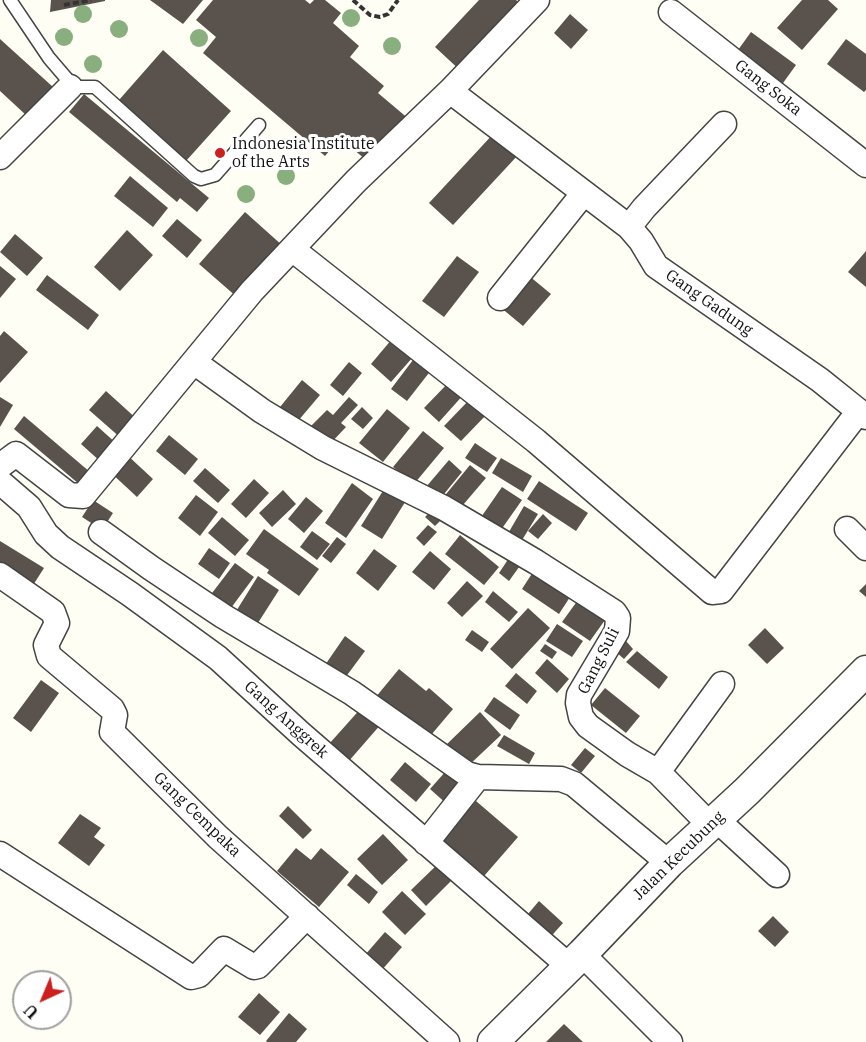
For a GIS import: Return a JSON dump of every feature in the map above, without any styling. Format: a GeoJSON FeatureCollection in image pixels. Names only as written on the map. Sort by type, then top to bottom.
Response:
{"type":"FeatureCollection","features":[{"type":"Feature","properties":{"kind":"street"},"geometry":{"type":"LineString","coordinates":[[0,466],[16,454],[69,495],[83,496],[252,291],[356,181],[450,91],[537,0]]}},
{"type":"Feature","properties":{"kind":"street","name":"Gang Soka"},"geometry":{"type":"LineString","coordinates":[[671,12],[866,165]]}},
{"type":"Feature","properties":{"kind":"street"},"geometry":{"type":"LineString","coordinates":[[0,157],[70,87]]}},
{"type":"Feature","properties":{"kind":"street","name":"Gang Gadung"},"geometry":{"type":"LineString","coordinates":[[450,91],[629,227],[641,241],[656,266],[820,380],[862,414]]}},
{"type":"Feature","properties":{"kind":"street"},"geometry":{"type":"LineString","coordinates":[[629,227],[644,208],[724,124]]}},
{"type":"Feature","properties":{"kind":"street"},"geometry":{"type":"LineString","coordinates":[[500,298],[584,194]]}},
{"type":"Feature","properties":{"kind":"street"},"geometry":{"type":"LineString","coordinates":[[292,249],[536,441],[712,592],[722,591],[862,414]]}},
{"type":"Feature","properties":{"kind":"street","name":"Gang Suli"},"geometry":{"type":"LineString","coordinates":[[194,362],[262,411],[322,448],[444,508],[608,607],[618,618],[617,631],[579,696],[579,710],[588,726],[627,754],[658,772],[713,822],[777,874]]}},
{"type":"Feature","properties":{"kind":"street","name":"Gang Anggrek"},"geometry":{"type":"LineString","coordinates":[[0,482],[29,507],[46,534],[60,547],[218,658],[426,843],[576,960],[670,1042]]}},
{"type":"Feature","properties":{"kind":"street"},"geometry":{"type":"LineString","coordinates":[[846,529],[866,548]]}},
{"type":"Feature","properties":{"kind":"street"},"geometry":{"type":"LineString","coordinates":[[101,532],[223,616],[352,693],[467,774],[478,777],[561,779],[574,784],[669,863]]}},
{"type":"Feature","properties":{"kind":"street","name":"Gang Cempaka"},"geometry":{"type":"LineString","coordinates":[[0,575],[53,612],[57,623],[46,645],[49,656],[112,710],[115,715],[112,732],[218,837],[447,1042]]}},
{"type":"Feature","properties":{"kind":"street","name":"Jalan Kecubung"},"geometry":{"type":"LineString","coordinates":[[493,1042],[669,863],[866,671]]}},
{"type":"Feature","properties":{"kind":"street"},"geometry":{"type":"LineString","coordinates":[[658,772],[722,684]]}},
{"type":"Feature","properties":{"kind":"street"},"geometry":{"type":"LineString","coordinates":[[426,843],[478,777]]}},
{"type":"Feature","properties":{"kind":"street"},"geometry":{"type":"LineString","coordinates":[[0,854],[191,977],[199,975],[224,949],[254,967],[258,966],[308,916]]}},
{"type":"Feature","properties":{"kind":"lane"},"geometry":{"type":"LineString","coordinates":[[10,0],[49,58],[67,79],[70,87],[94,87],[194,176],[201,178],[215,175],[259,125]]}},
{"type":"Feature","properties":{"kind":"path"},"geometry":{"type":"LineString","coordinates":[[64,5],[91,0]]}},
{"type":"Feature","properties":{"kind":"path"},"geometry":{"type":"LineString","coordinates":[[353,0],[370,15],[380,17],[388,14],[398,0]]}},
{"type":"Feature","properties":{"kind":"building"},"geometry":{"type":"Polygon","coordinates":[[[51,0],[105,0],[105,1],[50,12],[51,0]]]}},
{"type":"Feature","properties":{"kind":"building"},"geometry":{"type":"Polygon","coordinates":[[[150,0],[203,0],[183,24],[150,0]]]}},
{"type":"Feature","properties":{"kind":"building"},"geometry":{"type":"Polygon","coordinates":[[[213,0],[305,0],[310,4],[314,0],[325,0],[341,13],[333,23],[359,46],[350,57],[384,86],[378,93],[410,120],[372,165],[340,138],[325,156],[203,53],[216,37],[196,20],[213,0]]]}},
{"type":"Feature","properties":{"kind":"building"},"geometry":{"type":"Polygon","coordinates":[[[479,0],[516,0],[525,8],[463,73],[435,47],[479,0]]]}},
{"type":"Feature","properties":{"kind":"building"},"geometry":{"type":"Polygon","coordinates":[[[802,0],[828,0],[838,9],[802,50],[777,28],[802,0]]]}},
{"type":"Feature","properties":{"kind":"building"},"geometry":{"type":"Polygon","coordinates":[[[570,14],[588,30],[571,49],[554,33],[570,14]]]}},
{"type":"Feature","properties":{"kind":"building"},"geometry":{"type":"Polygon","coordinates":[[[751,32],[796,65],[778,90],[733,57],[751,32]]]}},
{"type":"Feature","properties":{"kind":"building"},"geometry":{"type":"Polygon","coordinates":[[[0,39],[53,87],[27,116],[0,91],[0,39]]]}},
{"type":"Feature","properties":{"kind":"building"},"geometry":{"type":"Polygon","coordinates":[[[846,39],[866,54],[866,90],[864,92],[827,64],[846,39]]]}},
{"type":"Feature","properties":{"kind":"building"},"geometry":{"type":"Polygon","coordinates":[[[163,50],[231,111],[186,161],[119,100],[163,50]]]}},
{"type":"Feature","properties":{"kind":"building"},"geometry":{"type":"Polygon","coordinates":[[[84,94],[209,198],[197,212],[180,198],[177,202],[69,112],[84,94]]]}},
{"type":"Feature","properties":{"kind":"building"},"geometry":{"type":"Polygon","coordinates":[[[495,132],[519,154],[453,225],[429,203],[495,132]]]}},
{"type":"Feature","properties":{"kind":"building"},"geometry":{"type":"Polygon","coordinates":[[[130,176],[168,208],[153,227],[114,196],[130,176]]]}},
{"type":"Feature","properties":{"kind":"building"},"geometry":{"type":"Polygon","coordinates":[[[245,212],[283,246],[238,298],[199,264],[245,212]]]}},
{"type":"Feature","properties":{"kind":"building"},"geometry":{"type":"Polygon","coordinates":[[[177,219],[202,240],[187,258],[162,236],[177,219]]]}},
{"type":"Feature","properties":{"kind":"building"},"geometry":{"type":"Polygon","coordinates":[[[127,230],[153,255],[120,291],[94,267],[127,230]]]}},
{"type":"Feature","properties":{"kind":"building"},"geometry":{"type":"Polygon","coordinates":[[[15,234],[43,258],[27,276],[0,252],[15,234]]]}},
{"type":"Feature","properties":{"kind":"building"},"geometry":{"type":"Polygon","coordinates":[[[866,251],[866,287],[848,272],[866,251]]]}},
{"type":"Feature","properties":{"kind":"building"},"geometry":{"type":"Polygon","coordinates":[[[457,256],[479,272],[444,317],[422,301],[457,256]]]}},
{"type":"Feature","properties":{"kind":"building"},"geometry":{"type":"Polygon","coordinates":[[[0,266],[16,279],[0,298],[0,266]]]}},
{"type":"Feature","properties":{"kind":"building"},"geometry":{"type":"Polygon","coordinates":[[[47,275],[99,315],[88,330],[36,290],[47,275]]]}},
{"type":"Feature","properties":{"kind":"building"},"geometry":{"type":"Polygon","coordinates":[[[528,275],[551,294],[523,326],[500,307],[528,275]]]}},
{"type":"Feature","properties":{"kind":"building"},"geometry":{"type":"Polygon","coordinates":[[[4,331],[28,352],[0,383],[0,336],[4,331]]]}},
{"type":"Feature","properties":{"kind":"building"},"geometry":{"type":"Polygon","coordinates":[[[392,339],[413,357],[391,382],[371,364],[392,339]]]}},
{"type":"Feature","properties":{"kind":"building"},"geometry":{"type":"Polygon","coordinates":[[[416,356],[432,369],[407,401],[391,389],[416,356]]]}},
{"type":"Feature","properties":{"kind":"building"},"geometry":{"type":"Polygon","coordinates":[[[349,362],[362,373],[343,396],[330,385],[349,362]]]}},
{"type":"Feature","properties":{"kind":"building"},"geometry":{"type":"Polygon","coordinates":[[[302,380],[320,395],[298,421],[280,407],[302,380]]]}},
{"type":"Feature","properties":{"kind":"building"},"geometry":{"type":"Polygon","coordinates":[[[451,380],[465,393],[439,422],[424,408],[451,380]]]}},
{"type":"Feature","properties":{"kind":"building"},"geometry":{"type":"Polygon","coordinates":[[[106,391],[138,420],[122,439],[89,410],[106,391]]]}},
{"type":"Feature","properties":{"kind":"building"},"geometry":{"type":"Polygon","coordinates":[[[0,397],[13,405],[0,427],[0,397]]]}},
{"type":"Feature","properties":{"kind":"building"},"geometry":{"type":"Polygon","coordinates":[[[349,397],[358,405],[341,423],[346,427],[329,445],[310,427],[327,410],[333,415],[349,397]]]}},
{"type":"Feature","properties":{"kind":"building"},"geometry":{"type":"Polygon","coordinates":[[[472,397],[488,413],[461,441],[444,426],[472,397]]]}},
{"type":"Feature","properties":{"kind":"building"},"geometry":{"type":"Polygon","coordinates":[[[362,407],[373,418],[363,429],[351,419],[362,407]]]}},
{"type":"Feature","properties":{"kind":"building"},"geometry":{"type":"Polygon","coordinates":[[[387,409],[410,428],[383,462],[359,443],[387,409]]]}},
{"type":"Feature","properties":{"kind":"building"},"geometry":{"type":"Polygon","coordinates":[[[24,416],[90,472],[79,484],[14,429],[24,416]]]}},
{"type":"Feature","properties":{"kind":"building"},"geometry":{"type":"Polygon","coordinates":[[[97,426],[117,444],[101,462],[81,444],[97,426]]]}},
{"type":"Feature","properties":{"kind":"building"},"geometry":{"type":"Polygon","coordinates":[[[423,431],[444,448],[414,484],[393,467],[423,431]]]}},
{"type":"Feature","properties":{"kind":"building"},"geometry":{"type":"Polygon","coordinates":[[[169,435],[198,459],[185,475],[156,451],[169,435]]]}},
{"type":"Feature","properties":{"kind":"building"},"geometry":{"type":"Polygon","coordinates":[[[475,443],[497,458],[487,472],[465,458],[475,443]]]}},
{"type":"Feature","properties":{"kind":"building"},"geometry":{"type":"Polygon","coordinates":[[[125,453],[153,479],[137,497],[109,471],[125,453]]]}},
{"type":"Feature","properties":{"kind":"building"},"geometry":{"type":"Polygon","coordinates":[[[501,458],[532,476],[523,492],[492,473],[501,458]]]}},
{"type":"Feature","properties":{"kind":"building"},"geometry":{"type":"Polygon","coordinates":[[[449,460],[462,472],[440,499],[426,487],[449,460]]]}},
{"type":"Feature","properties":{"kind":"building"},"geometry":{"type":"Polygon","coordinates":[[[470,465],[486,478],[457,512],[442,499],[470,465]]]}},
{"type":"Feature","properties":{"kind":"building"},"geometry":{"type":"Polygon","coordinates":[[[205,468],[230,490],[218,503],[193,481],[205,468]]]}},
{"type":"Feature","properties":{"kind":"building"},"geometry":{"type":"Polygon","coordinates":[[[254,479],[269,493],[246,518],[231,504],[254,479]]]}},
{"type":"Feature","properties":{"kind":"building"},"geometry":{"type":"Polygon","coordinates":[[[539,481],[588,513],[576,531],[527,499],[539,481]]]}},
{"type":"Feature","properties":{"kind":"building"},"geometry":{"type":"Polygon","coordinates":[[[352,483],[373,499],[346,538],[325,523],[352,483]]]}},
{"type":"Feature","properties":{"kind":"building"},"geometry":{"type":"Polygon","coordinates":[[[386,486],[407,499],[382,539],[361,526],[386,486]]]}},
{"type":"Feature","properties":{"kind":"building"},"geometry":{"type":"Polygon","coordinates":[[[502,487],[522,500],[496,537],[477,523],[502,487]]]}},
{"type":"Feature","properties":{"kind":"building"},"geometry":{"type":"Polygon","coordinates":[[[283,490],[296,504],[272,527],[259,513],[283,490]]]}},
{"type":"Feature","properties":{"kind":"building"},"geometry":{"type":"Polygon","coordinates":[[[196,495],[218,512],[200,536],[178,518],[196,495]]]}},
{"type":"Feature","properties":{"kind":"building"},"geometry":{"type":"Polygon","coordinates":[[[306,497],[323,511],[304,533],[288,519],[306,497]]]}},
{"type":"Feature","properties":{"kind":"building"},"geometry":{"type":"Polygon","coordinates":[[[93,500],[113,513],[102,530],[82,517],[93,500]]]}},
{"type":"Feature","properties":{"kind":"building"},"geometry":{"type":"Polygon","coordinates":[[[524,506],[538,514],[519,545],[506,537],[524,506]]]}},
{"type":"Feature","properties":{"kind":"building"},"geometry":{"type":"Polygon","coordinates":[[[432,510],[442,519],[435,526],[425,517],[432,510]]]}},
{"type":"Feature","properties":{"kind":"building"},"geometry":{"type":"Polygon","coordinates":[[[543,514],[552,523],[538,539],[528,531],[543,514]]]}},
{"type":"Feature","properties":{"kind":"building"},"geometry":{"type":"Polygon","coordinates":[[[222,517],[249,540],[235,556],[208,533],[222,517]]]}},
{"type":"Feature","properties":{"kind":"building"},"geometry":{"type":"Polygon","coordinates":[[[428,525],[437,532],[424,546],[416,538],[428,525]]]}},
{"type":"Feature","properties":{"kind":"building"},"geometry":{"type":"Polygon","coordinates":[[[264,529],[319,569],[299,596],[267,573],[269,570],[246,554],[264,529]]]}},
{"type":"Feature","properties":{"kind":"building"},"geometry":{"type":"Polygon","coordinates":[[[312,531],[330,544],[317,560],[300,547],[312,531]]]}},
{"type":"Feature","properties":{"kind":"building"},"geometry":{"type":"Polygon","coordinates":[[[460,535],[499,567],[484,585],[445,554],[460,535]]]}},
{"type":"Feature","properties":{"kind":"building"},"geometry":{"type":"Polygon","coordinates":[[[337,537],[346,544],[331,563],[322,556],[337,537]]]}},
{"type":"Feature","properties":{"kind":"building"},"geometry":{"type":"Polygon","coordinates":[[[0,541],[44,568],[30,590],[0,571],[0,541]]]}},
{"type":"Feature","properties":{"kind":"building"},"geometry":{"type":"Polygon","coordinates":[[[209,548],[230,563],[219,579],[198,564],[209,548]]]}},
{"type":"Feature","properties":{"kind":"building"},"geometry":{"type":"Polygon","coordinates":[[[374,549],[397,566],[378,591],[356,573],[374,549]]]}},
{"type":"Feature","properties":{"kind":"building"},"geometry":{"type":"Polygon","coordinates":[[[430,551],[451,569],[434,590],[412,572],[430,551]]]}},
{"type":"Feature","properties":{"kind":"building"},"geometry":{"type":"Polygon","coordinates":[[[511,555],[522,563],[509,581],[499,573],[511,555]]]}},
{"type":"Feature","properties":{"kind":"building"},"geometry":{"type":"Polygon","coordinates":[[[235,563],[254,577],[228,612],[209,597],[235,563]]]}},
{"type":"Feature","properties":{"kind":"building"},"geometry":{"type":"Polygon","coordinates":[[[533,572],[570,597],[559,614],[522,589],[533,572]]]}},
{"type":"Feature","properties":{"kind":"building"},"geometry":{"type":"Polygon","coordinates":[[[258,576],[279,590],[256,626],[235,613],[258,576]]]}},
{"type":"Feature","properties":{"kind":"building"},"geometry":{"type":"Polygon","coordinates":[[[467,581],[483,596],[462,617],[447,603],[467,581]]]}},
{"type":"Feature","properties":{"kind":"building"},"geometry":{"type":"Polygon","coordinates":[[[866,584],[866,597],[859,591],[866,584]]]}},
{"type":"Feature","properties":{"kind":"building"},"geometry":{"type":"Polygon","coordinates":[[[493,591],[518,612],[509,622],[485,602],[493,591]]]}},
{"type":"Feature","properties":{"kind":"building"},"geometry":{"type":"Polygon","coordinates":[[[578,600],[605,620],[590,641],[562,622],[578,600]]]}},
{"type":"Feature","properties":{"kind":"building"},"geometry":{"type":"Polygon","coordinates":[[[528,608],[550,628],[512,669],[490,649],[528,608]]]}},
{"type":"Feature","properties":{"kind":"building"},"geometry":{"type":"Polygon","coordinates":[[[557,624],[583,641],[572,657],[546,641],[557,624]]]}},
{"type":"Feature","properties":{"kind":"building"},"geometry":{"type":"Polygon","coordinates":[[[765,628],[784,648],[767,664],[748,645],[765,628]]]}},
{"type":"Feature","properties":{"kind":"building"},"geometry":{"type":"Polygon","coordinates":[[[472,630],[489,642],[482,652],[465,640],[472,630]]]}},
{"type":"Feature","properties":{"kind":"building"},"geometry":{"type":"Polygon","coordinates":[[[345,636],[365,651],[342,682],[323,668],[345,636]]]}},
{"type":"Feature","properties":{"kind":"building"},"geometry":{"type":"Polygon","coordinates":[[[626,641],[633,649],[624,659],[616,652],[626,641]]]}},
{"type":"Feature","properties":{"kind":"building"},"geometry":{"type":"Polygon","coordinates":[[[545,644],[557,652],[552,659],[540,651],[545,644]]]}},
{"type":"Feature","properties":{"kind":"building"},"geometry":{"type":"Polygon","coordinates":[[[637,651],[668,677],[659,689],[626,662],[637,651]]]}},
{"type":"Feature","properties":{"kind":"building"},"geometry":{"type":"Polygon","coordinates":[[[547,659],[569,679],[557,693],[535,673],[547,659]]]}},
{"type":"Feature","properties":{"kind":"building"},"geometry":{"type":"Polygon","coordinates":[[[399,669],[426,691],[429,688],[453,709],[426,741],[375,698],[399,669]]]}},
{"type":"Feature","properties":{"kind":"building"},"geometry":{"type":"Polygon","coordinates":[[[516,673],[537,691],[527,704],[505,686],[516,673]]]}},
{"type":"Feature","properties":{"kind":"building"},"geometry":{"type":"Polygon","coordinates":[[[41,680],[59,693],[31,732],[13,718],[41,680]]]}},
{"type":"Feature","properties":{"kind":"building"},"geometry":{"type":"Polygon","coordinates":[[[605,688],[640,716],[626,733],[591,705],[605,688]]]}},
{"type":"Feature","properties":{"kind":"building"},"geometry":{"type":"Polygon","coordinates":[[[494,697],[520,715],[510,730],[484,711],[494,697]]]}},
{"type":"Feature","properties":{"kind":"building"},"geometry":{"type":"Polygon","coordinates":[[[363,706],[382,723],[348,762],[329,744],[363,706]]]}},
{"type":"Feature","properties":{"kind":"building"},"geometry":{"type":"Polygon","coordinates":[[[480,712],[501,735],[467,767],[446,745],[480,712]]]}},
{"type":"Feature","properties":{"kind":"building"},"geometry":{"type":"Polygon","coordinates":[[[504,735],[535,753],[529,764],[497,746],[504,735]]]}},
{"type":"Feature","properties":{"kind":"building"},"geometry":{"type":"Polygon","coordinates":[[[585,748],[595,756],[581,773],[571,765],[585,748]]]}},
{"type":"Feature","properties":{"kind":"building"},"geometry":{"type":"Polygon","coordinates":[[[405,762],[431,784],[416,802],[390,780],[405,762]]]}},
{"type":"Feature","properties":{"kind":"building"},"geometry":{"type":"Polygon","coordinates":[[[446,771],[465,789],[449,806],[430,789],[446,771]]]}},
{"type":"Feature","properties":{"kind":"building"},"geometry":{"type":"Polygon","coordinates":[[[476,801],[518,837],[478,883],[436,847],[476,801]]]}},
{"type":"Feature","properties":{"kind":"building"},"geometry":{"type":"Polygon","coordinates":[[[288,806],[312,830],[303,839],[279,816],[288,806]]]}},
{"type":"Feature","properties":{"kind":"building"},"geometry":{"type":"Polygon","coordinates":[[[80,814],[101,828],[94,837],[105,845],[89,866],[58,843],[80,814]]]}},
{"type":"Feature","properties":{"kind":"building"},"geometry":{"type":"Polygon","coordinates":[[[383,834],[408,860],[382,885],[357,859],[383,834]]]}},
{"type":"Feature","properties":{"kind":"building"},"geometry":{"type":"Polygon","coordinates":[[[296,848],[311,860],[321,848],[349,872],[319,907],[277,871],[296,848]]]}},
{"type":"Feature","properties":{"kind":"building"},"geometry":{"type":"Polygon","coordinates":[[[440,862],[455,877],[426,906],[411,890],[440,862]]]}},
{"type":"Feature","properties":{"kind":"building"},"geometry":{"type":"Polygon","coordinates":[[[356,874],[378,892],[369,904],[347,885],[356,874]]]}},
{"type":"Feature","properties":{"kind":"building"},"geometry":{"type":"Polygon","coordinates":[[[402,891],[426,914],[405,935],[382,912],[402,891]]]}},
{"type":"Feature","properties":{"kind":"building"},"geometry":{"type":"Polygon","coordinates":[[[539,901],[563,923],[546,942],[522,921],[539,901]]]}},
{"type":"Feature","properties":{"kind":"building"},"geometry":{"type":"Polygon","coordinates":[[[773,916],[789,932],[775,947],[758,931],[773,916]]]}},
{"type":"Feature","properties":{"kind":"building"},"geometry":{"type":"Polygon","coordinates":[[[385,932],[402,947],[381,971],[365,955],[385,932]]]}},
{"type":"Feature","properties":{"kind":"building"},"geometry":{"type":"Polygon","coordinates":[[[259,993],[280,1012],[260,1035],[238,1017],[259,993]]]}},
{"type":"Feature","properties":{"kind":"building"},"geometry":{"type":"Polygon","coordinates":[[[289,1013],[307,1029],[296,1042],[267,1042],[266,1041],[289,1013]]]}},
{"type":"Feature","properties":{"kind":"building"},"geometry":{"type":"Polygon","coordinates":[[[564,1024],[583,1042],[546,1042],[564,1024]]]}},
{"type":"Feature","properties":{"kind":"place","name":"Indonesia Institute of the Arts"},"geometry":{"type":"Point","coordinates":[220,153]}}]}
